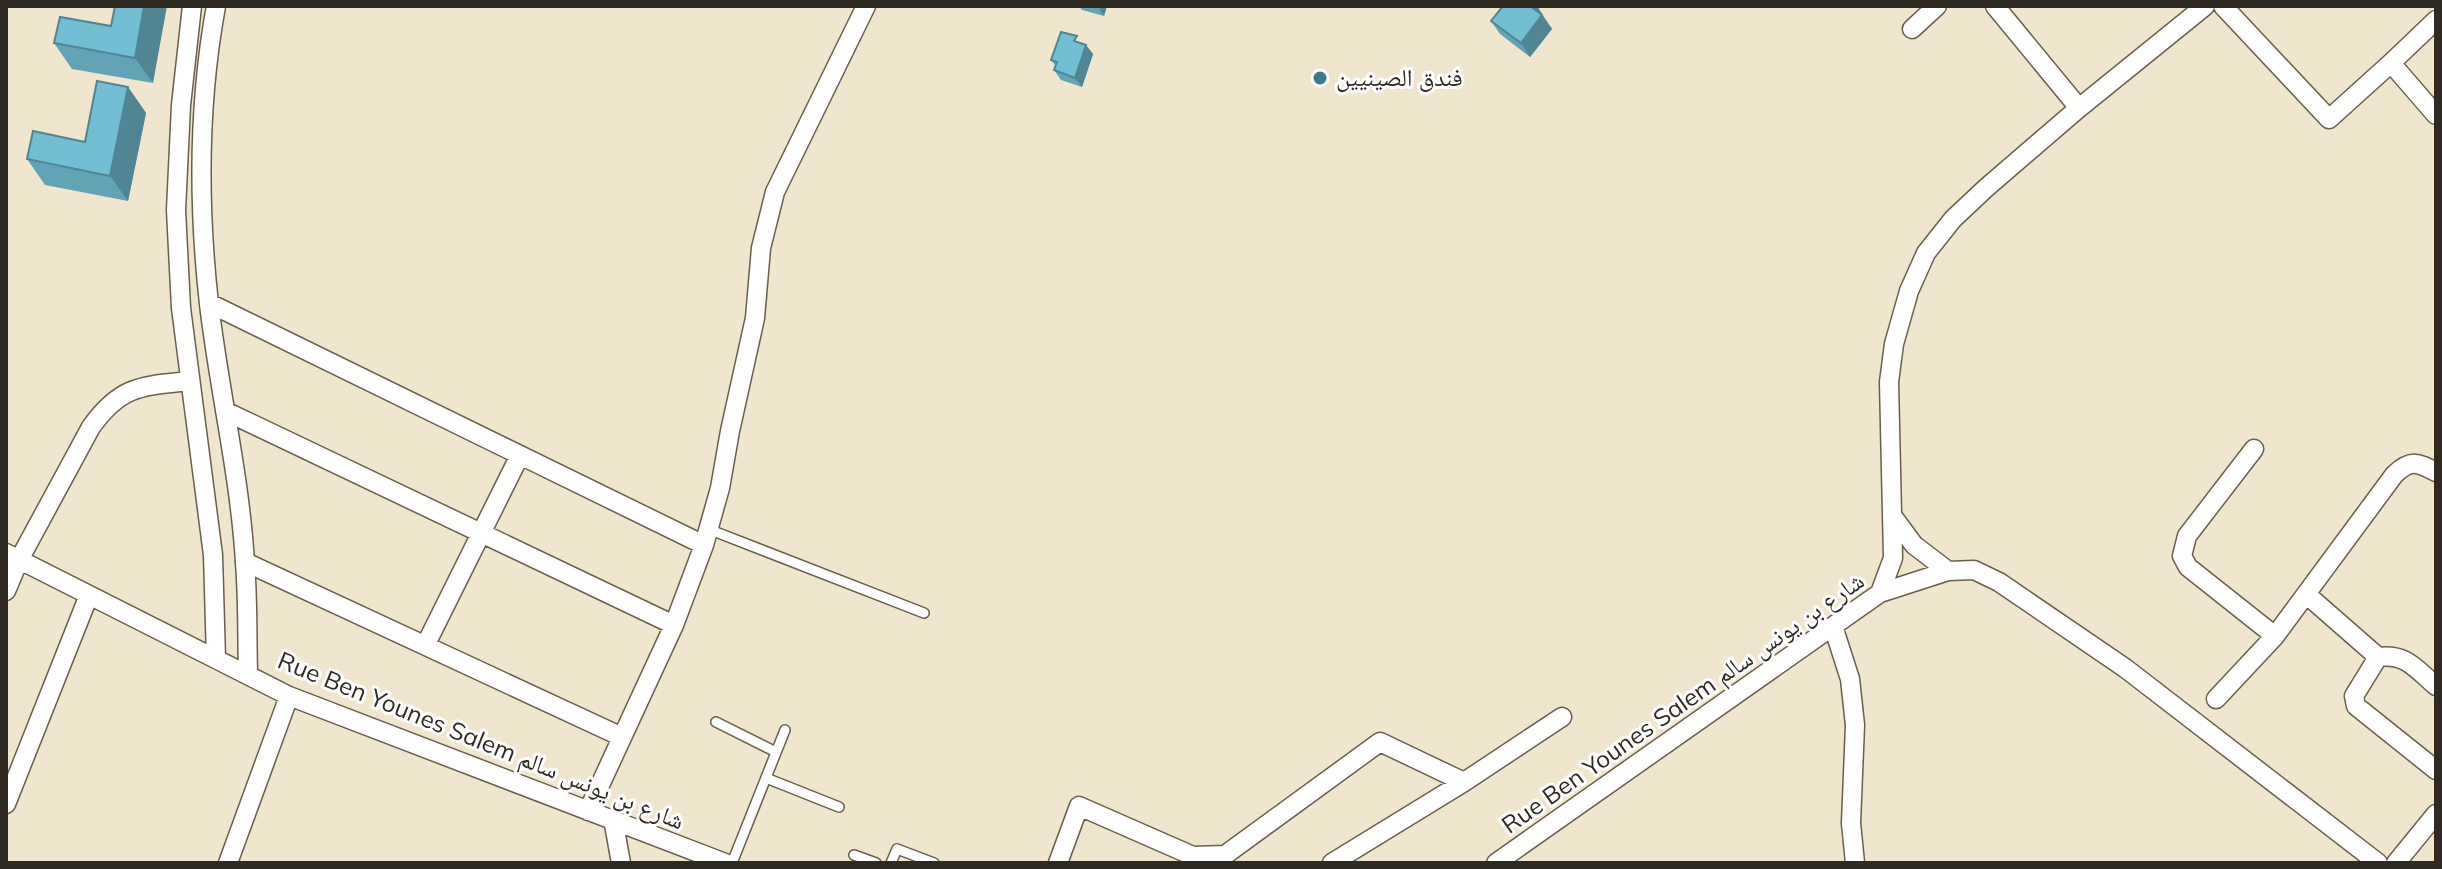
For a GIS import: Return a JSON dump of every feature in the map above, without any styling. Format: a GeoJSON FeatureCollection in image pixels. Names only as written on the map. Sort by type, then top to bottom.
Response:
{"type":"FeatureCollection","features":[{"type":"Feature","properties":{"kind":"street"},"geometry":{"type":"LineString","coordinates":[[192,6],[181,105],[176,210],[181,308],[213,555],[216,659]]}},
{"type":"Feature","properties":{"kind":"street"},"geometry":{"type":"LineString","coordinates":[[216,6],[200,160],[209,303],[245,562],[248,673]]}},
{"type":"Feature","properties":{"kind":"street"},"geometry":{"type":"LineString","coordinates":[[588,811],[674,625],[706,537],[720,488],[755,318],[761,248],[775,192],[866,6]]}},
{"type":"Feature","properties":{"kind":"street"},"geometry":{"type":"LineString","coordinates":[[1912,29],[1937,6]]}},
{"type":"Feature","properties":{"kind":"street"},"geometry":{"type":"LineString","coordinates":[[1995,6],[2079,108]]}},
{"type":"Feature","properties":{"kind":"street"},"geometry":{"type":"LineString","coordinates":[[2223,6],[2329,119],[2436,20]]}},
{"type":"Feature","properties":{"kind":"street"},"geometry":{"type":"LineString","coordinates":[[1880,593],[1893,558],[1889,382],[1894,344],[1909,291],[1926,253],[1953,219],[2193,10]]}},
{"type":"Feature","properties":{"kind":"street"},"geometry":{"type":"LineString","coordinates":[[2391,63],[2436,115]]}},
{"type":"Feature","properties":{"kind":"street"},"geometry":{"type":"LineString","coordinates":[[209,303],[520,455],[706,537]]}},
{"type":"Feature","properties":{"kind":"street"},"geometry":{"type":"LineString","coordinates":[[6,591],[12,556],[105,407],[119,395],[147,386],[190,381]]}},
{"type":"Feature","properties":{"kind":"street"},"geometry":{"type":"LineString","coordinates":[[225,411],[674,625]]}},
{"type":"Feature","properties":{"kind":"street"},"geometry":{"type":"LineString","coordinates":[[2254,449],[2187,536],[2182,556],[2188,567],[2275,636]]}},
{"type":"Feature","properties":{"kind":"street"},"geometry":{"type":"LineString","coordinates":[[426,644],[520,455]]}},
{"type":"Feature","properties":{"kind":"street"},"geometry":{"type":"LineString","coordinates":[[2216,699],[2275,636],[2403,465],[2422,464],[2436,472]]}},
{"type":"Feature","properties":{"kind":"street"},"geometry":{"type":"LineString","coordinates":[[1894,518],[1914,545],[1948,571]]}},
{"type":"Feature","properties":{"kind":"street","name":"Rue Ben Younes Salem شارع بن يونس سالم"},"geometry":{"type":"LineString","coordinates":[[12,556],[289,696],[725,863]]}},
{"type":"Feature","properties":{"kind":"street"},"geometry":{"type":"LineString","coordinates":[[245,562],[622,737]]}},
{"type":"Feature","properties":{"kind":"street","name":"Rue Ben Younes Salem شارع بن يونس سالم"},"geometry":{"type":"LineString","coordinates":[[1496,863],[1880,593],[1948,571],[1974,570],[1999,582],[2125,668],[2378,863]]}},
{"type":"Feature","properties":{"kind":"street"},"geometry":{"type":"LineString","coordinates":[[2306,594],[2378,657],[2403,657],[2436,686]]}},
{"type":"Feature","properties":{"kind":"street"},"geometry":{"type":"LineString","coordinates":[[6,804],[89,595]]}},
{"type":"Feature","properties":{"kind":"street"},"geometry":{"type":"LineString","coordinates":[[1833,626],[1850,679],[1855,725],[1851,823],[1855,863]]}},
{"type":"Feature","properties":{"kind":"street"},"geometry":{"type":"LineString","coordinates":[[2378,657],[2354,696],[2356,706],[2436,770]]}},
{"type":"Feature","properties":{"kind":"street"},"geometry":{"type":"LineString","coordinates":[[228,863],[289,696]]}},
{"type":"Feature","properties":{"kind":"street"},"geometry":{"type":"LineString","coordinates":[[1332,863],[1562,717]]}},
{"type":"Feature","properties":{"kind":"street"},"geometry":{"type":"LineString","coordinates":[[1058,863],[1079,806],[1193,856],[1225,855],[1380,742],[1464,782]]}},
{"type":"Feature","properties":{"kind":"street"},"geometry":{"type":"LineString","coordinates":[[2396,863],[2436,814]]}},
{"type":"Feature","properties":{"kind":"street"},"geometry":{"type":"LineString","coordinates":[[613,819],[621,863]]}},
{"type":"Feature","properties":{"kind":"lane"},"geometry":{"type":"LineString","coordinates":[[706,537],[924,613]]}},
{"type":"Feature","properties":{"kind":"lane"},"geometry":{"type":"LineString","coordinates":[[716,722],[776,752]]}},
{"type":"Feature","properties":{"kind":"lane"},"geometry":{"type":"LineString","coordinates":[[732,863],[785,730]]}},
{"type":"Feature","properties":{"kind":"lane"},"geometry":{"type":"LineString","coordinates":[[766,778],[839,807]]}},
{"type":"Feature","properties":{"kind":"lane"},"geometry":{"type":"LineString","coordinates":[[891,863],[897,849],[931,862]]}},
{"type":"Feature","properties":{"kind":"lane"},"geometry":{"type":"LineString","coordinates":[[854,855],[876,863]]}},
{"type":"Feature","properties":{"kind":"building"},"geometry":{"type":"Polygon","coordinates":[[[115,6],[144,6],[135,58],[54,43],[60,17],[111,26],[115,6]]]}},
{"type":"Feature","properties":{"kind":"building"},"geometry":{"type":"Polygon","coordinates":[[[1503,6],[1530,6],[1542,15],[1521,43],[1491,21],[1503,6]]]}},
{"type":"Feature","properties":{"kind":"building"},"geometry":{"type":"Polygon","coordinates":[[[1061,32],[1077,36],[1074,41],[1086,45],[1075,78],[1054,70],[1057,62],[1051,60],[1061,32]]]}},
{"type":"Feature","properties":{"kind":"building"},"geometry":{"type":"Polygon","coordinates":[[[97,81],[128,87],[110,176],[27,159],[33,131],[85,142],[97,81]]]}},
{"type":"Feature","properties":{"kind":"place","name":"فندق الصينيين"},"geometry":{"type":"Point","coordinates":[1320,78]}}]}
